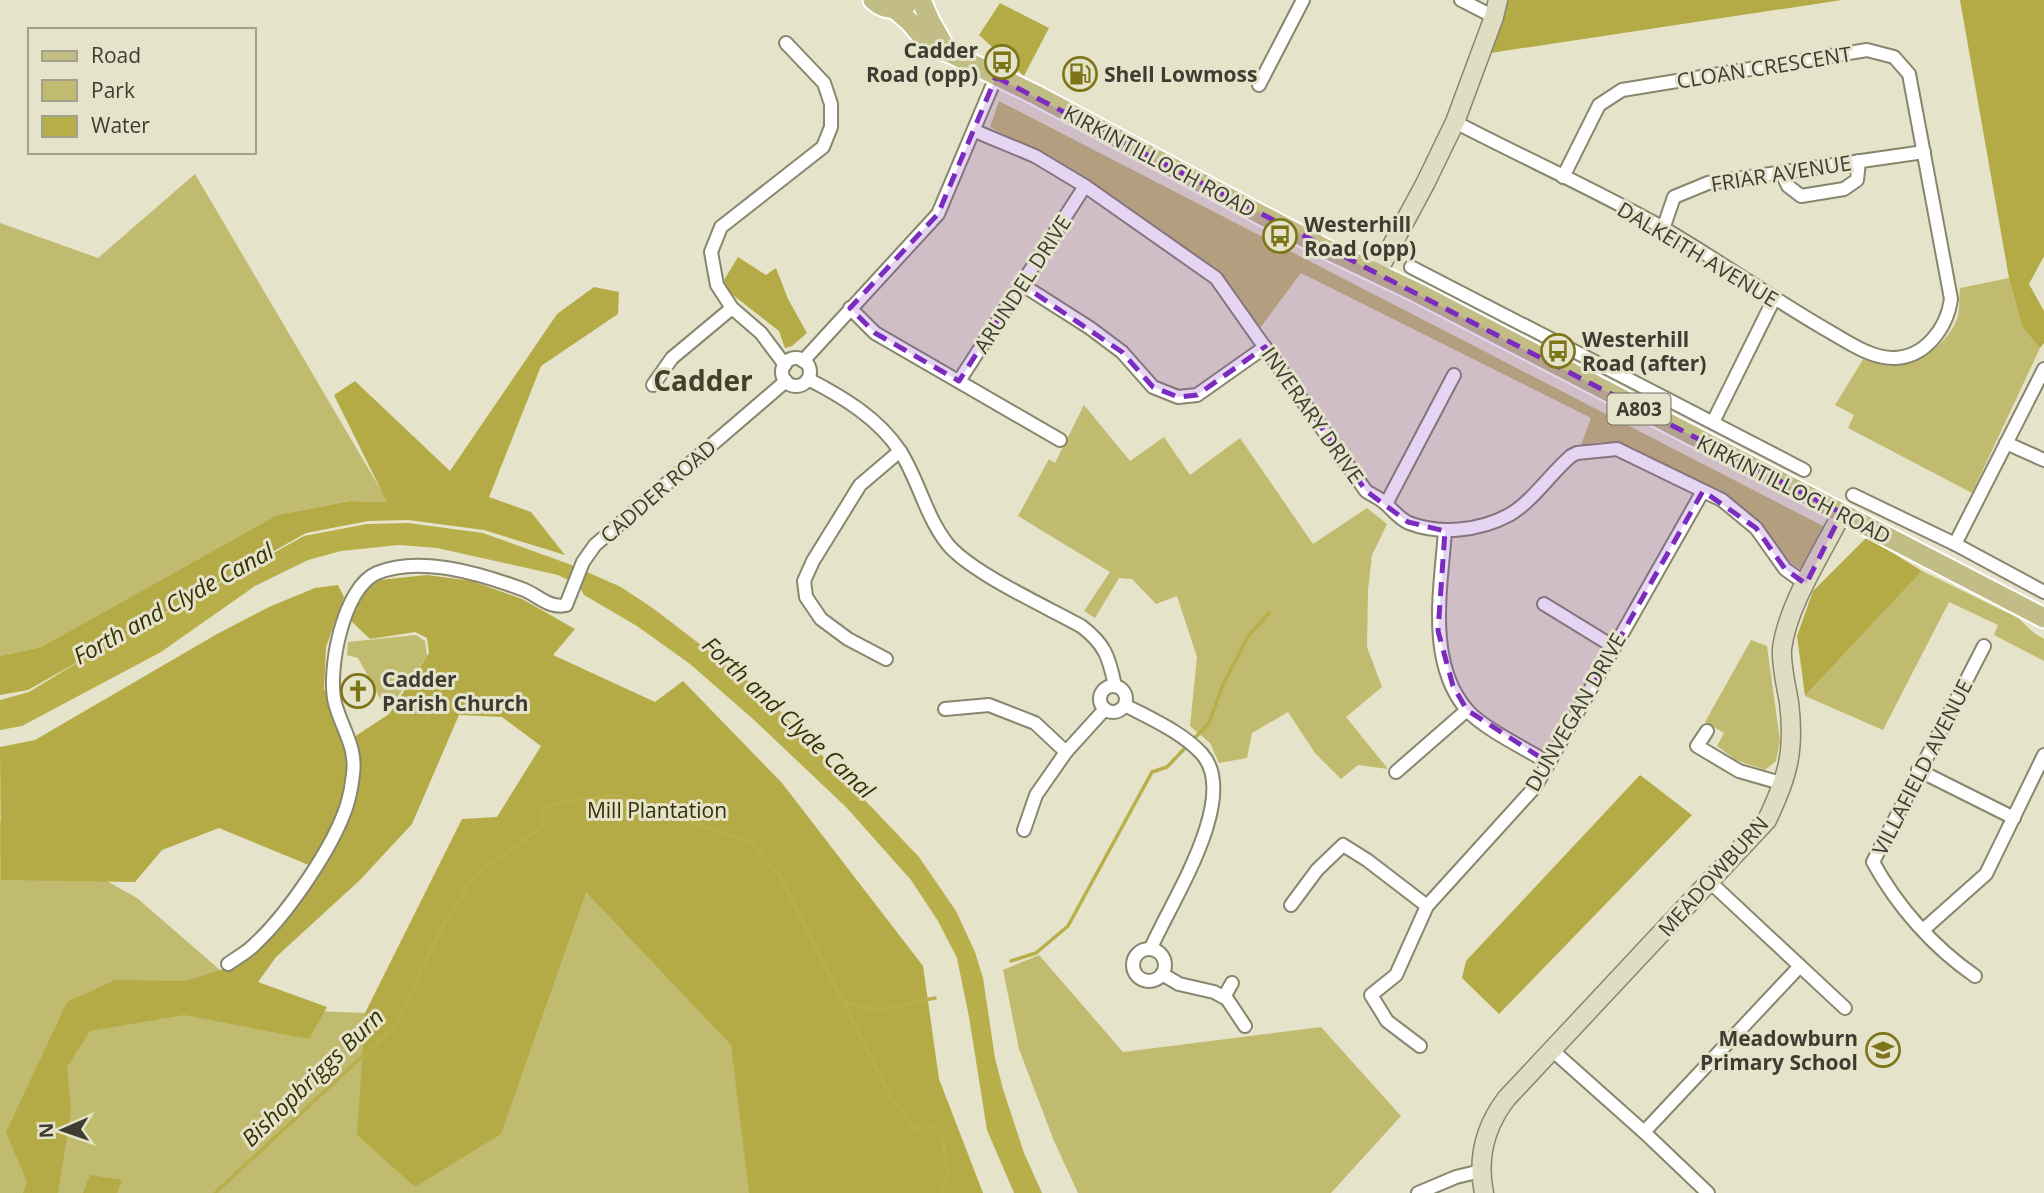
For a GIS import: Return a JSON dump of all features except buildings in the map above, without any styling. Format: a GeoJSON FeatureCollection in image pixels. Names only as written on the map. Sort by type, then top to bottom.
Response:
{"type":"FeatureCollection","features":[{"type":"Feature","properties":{"kind":"main road","name":"A803"},"geometry":{"type":"LineString","coordinates":[[873,0],[880,6],[904,4]]}},
{"type":"Feature","properties":{"kind":"main road"},"geometry":{"type":"LineString","coordinates":[[921,0],[948,52]]}},
{"type":"Feature","properties":{"kind":"main road","name":"KIRKINTILLOCH ROAD"},"geometry":{"type":"LineString","coordinates":[[904,4],[911,22],[932,48],[948,52],[1037,95],[1275,223],[1377,273],[2044,618]]}},
{"type":"Feature","properties":{"kind":"street"},"geometry":{"type":"LineString","coordinates":[[1259,85],[1303,0]]}},
{"type":"Feature","properties":{"kind":"street"},"geometry":{"type":"LineString","coordinates":[[1377,273],[1455,122],[1496,8],[1461,0]]}},
{"type":"Feature","properties":{"kind":"street"},"geometry":{"type":"LineString","coordinates":[[785,365],[761,333],[732,308],[717,285],[711,252],[721,227],[823,148],[831,127],[831,104],[824,83],[786,43]]}},
{"type":"Feature","properties":{"kind":"street","name":"CLOAN CRESCENT"},"geometry":{"type":"LineString","coordinates":[[1563,177],[1599,105],[1622,90],[1867,50],[1894,57],[1909,74],[1951,299],[1945,323],[1929,344],[1893,358],[1863,350]]}},
{"type":"Feature","properties":{"kind":"street"},"geometry":{"type":"LineString","coordinates":[[803,360],[938,214],[996,77]]}},
{"type":"Feature","properties":{"kind":"street","name":"DALKEITH AVENUE"},"geometry":{"type":"LineString","coordinates":[[1455,122],[1663,229],[1774,299],[1863,350]]}},
{"type":"Feature","properties":{"kind":"street","name":"INVERARY DRIVE"},"geometry":{"type":"LineString","coordinates":[[975,131],[1035,156],[1084,186],[1216,278],[1366,491],[1408,522],[1445,531],[1470,528],[1509,515],[1577,453],[1617,449],[1722,500],[1756,528],[1785,569],[1806,584]]}},
{"type":"Feature","properties":{"kind":"street","name":"FRIAR AVENUE"},"geometry":{"type":"LineString","coordinates":[[1663,229],[1674,197],[1708,183],[1924,152]]}},
{"type":"Feature","properties":{"kind":"street"},"geometry":{"type":"LineString","coordinates":[[1782,173],[1788,186],[1801,196],[1844,189],[1857,180],[1858,161]]}},
{"type":"Feature","properties":{"kind":"street","name":"ARUNDEL DRIVE"},"geometry":{"type":"LineString","coordinates":[[959,381],[1084,186]]}},
{"type":"Feature","properties":{"kind":"street"},"geometry":{"type":"LineString","coordinates":[[1411,267],[1804,470]]}},
{"type":"Feature","properties":{"kind":"street"},"geometry":{"type":"LineString","coordinates":[[1021,284],[1122,352],[1153,387],[1178,397],[1197,395],[1265,347]]}},
{"type":"Feature","properties":{"kind":"street"},"geometry":{"type":"LineString","coordinates":[[1713,422],[1774,299]]}},
{"type":"Feature","properties":{"kind":"street"},"geometry":{"type":"LineString","coordinates":[[653,385],[672,358],[732,308]]}},
{"type":"Feature","properties":{"kind":"street"},"geometry":{"type":"LineString","coordinates":[[850,308],[875,333],[1060,440]]}},
{"type":"Feature","properties":{"kind":"street"},"geometry":{"type":"LineString","coordinates":[[792,359],[803,360],[809,367],[808,379],[798,386],[786,381],[783,373],[785,365],[792,359]]}},
{"type":"Feature","properties":{"kind":"street"},"geometry":{"type":"LineString","coordinates":[[1955,544],[2044,369]]}},
{"type":"Feature","properties":{"kind":"street"},"geometry":{"type":"LineString","coordinates":[[1386,504],[1454,375]]}},
{"type":"Feature","properties":{"kind":"street"},"geometry":{"type":"LineString","coordinates":[[808,379],[840,396],[872,419],[900,451],[926,508],[946,543],[979,570],[1096,637],[1109,657],[1115,685],[1125,692],[1125,705]]}},
{"type":"Feature","properties":{"kind":"street","name":"CADDER ROAD"},"geometry":{"type":"LineString","coordinates":[[228,964],[254,945],[290,903],[329,844],[348,804],[354,770],[351,739],[335,703],[332,672],[349,605],[359,589],[374,574],[392,569],[426,566],[471,572],[526,590],[548,604],[566,605],[583,562],[595,545],[786,381]]}},
{"type":"Feature","properties":{"kind":"street"},"geometry":{"type":"LineString","coordinates":[[2006,443],[2044,460]]}},
{"type":"Feature","properties":{"kind":"street"},"geometry":{"type":"LineString","coordinates":[[886,659],[848,639],[821,619],[806,597],[804,581],[813,561],[860,485],[900,451]]}},
{"type":"Feature","properties":{"kind":"street","name":"DUNVEGAN DRIVE"},"geometry":{"type":"LineString","coordinates":[[1420,1046],[1387,1021],[1371,995],[1396,975],[1427,906],[1535,787],[1703,491]]}},
{"type":"Feature","properties":{"kind":"street","name":"KIRKINTILLOCH ROAD"},"geometry":{"type":"LineString","coordinates":[[1853,495],[1955,544],[2044,592]]}},
{"type":"Feature","properties":{"kind":"street","name":"MEADOWBURN"},"geometry":{"type":"LineString","coordinates":[[1484,1193],[1481,1171],[1487,1133],[1498,1110],[1767,820],[1784,784],[1791,754],[1792,728],[1782,651],[1789,614],[1842,513]]}},
{"type":"Feature","properties":{"kind":"street"},"geometry":{"type":"LineString","coordinates":[[1445,531],[1438,631],[1441,653],[1452,686],[1467,710],[1492,729],[1549,763]]}},
{"type":"Feature","properties":{"kind":"street"},"geometry":{"type":"LineString","coordinates":[[1544,604],[1614,647]]}},
{"type":"Feature","properties":{"kind":"street","name":"VILLAFIELD AVENUE"},"geometry":{"type":"LineString","coordinates":[[1975,976],[1956,963],[1923,930],[1888,890],[1873,862],[1983,646]]}},
{"type":"Feature","properties":{"kind":"street"},"geometry":{"type":"LineString","coordinates":[[1115,685],[1107,687],[1101,694],[1101,702],[1105,709],[1116,712],[1125,705]]}},
{"type":"Feature","properties":{"kind":"street"},"geometry":{"type":"LineString","coordinates":[[945,709],[989,705],[1035,723],[1066,752]]}},
{"type":"Feature","properties":{"kind":"street"},"geometry":{"type":"LineString","coordinates":[[1125,705],[1179,734],[1204,756],[1214,782],[1209,818],[1195,860],[1151,948]]}},
{"type":"Feature","properties":{"kind":"street"},"geometry":{"type":"LineString","coordinates":[[1024,830],[1036,795],[1066,752],[1105,709]]}},
{"type":"Feature","properties":{"kind":"street"},"geometry":{"type":"LineString","coordinates":[[1395,772],[1467,710]]}},
{"type":"Feature","properties":{"kind":"street"},"geometry":{"type":"LineString","coordinates":[[1707,731],[1698,746],[1739,771],[1784,784]]}},
{"type":"Feature","properties":{"kind":"street"},"geometry":{"type":"LineString","coordinates":[[1923,930],[1986,874],[2044,755]]}},
{"type":"Feature","properties":{"kind":"street"},"geometry":{"type":"LineString","coordinates":[[1919,771],[2014,818]]}},
{"type":"Feature","properties":{"kind":"street"},"geometry":{"type":"LineString","coordinates":[[1291,905],[1317,870],[1343,845],[1427,906]]}},
{"type":"Feature","properties":{"kind":"street"},"geometry":{"type":"LineString","coordinates":[[1710,882],[1845,1009]]}},
{"type":"Feature","properties":{"kind":"street"},"geometry":{"type":"LineString","coordinates":[[1151,948],[1160,952],[1165,960],[1162,974],[1153,981],[1147,981],[1137,976],[1133,960],[1140,951],[1151,948]]}},
{"type":"Feature","properties":{"kind":"street"},"geometry":{"type":"LineString","coordinates":[[1644,1132],[1800,966]]}},
{"type":"Feature","properties":{"kind":"street"},"geometry":{"type":"LineString","coordinates":[[1162,974],[1179,984],[1224,997],[1245,1026]]}},
{"type":"Feature","properties":{"kind":"street"},"geometry":{"type":"LineString","coordinates":[[1224,997],[1233,983]]}},
{"type":"Feature","properties":{"kind":"street"},"geometry":{"type":"LineString","coordinates":[[1552,1050],[1708,1193]]}},
{"type":"Feature","properties":{"kind":"street"},"geometry":{"type":"LineString","coordinates":[[1418,1193],[1456,1177],[1481,1171]]}},
{"type":"Feature","properties":{"kind":"highlighted area"},"geometry":{"type":"Polygon","coordinates":[[[996,77],[1842,513],[1806,584],[1785,569],[1756,528],[1703,491],[1549,763],[1467,710],[1453,686],[1438,631],[1445,531],[1408,522],[1366,491],[1265,347],[1197,395],[1178,397],[1153,387],[1122,352],[1021,284],[959,381],[875,333],[850,308],[938,214],[996,77]]]}},
{"type":"Feature","properties":{"kind":"green space"},"geometry":{"type":"Polygon","coordinates":[[[1507,0],[1842,0],[1490,53],[1507,0]]]}},
{"type":"Feature","properties":{"kind":"green space"},"geometry":{"type":"Polygon","coordinates":[[[1960,0],[2044,0],[2044,256],[2029,284],[2044,311],[2044,343],[2040,348],[2022,326],[2009,278],[1960,0]]]}},
{"type":"Feature","properties":{"kind":"green space"},"geometry":{"type":"Polygon","coordinates":[[[1000,3],[1049,28],[1024,76],[979,35],[1000,3]]]}},
{"type":"Feature","properties":{"kind":"green space"},"geometry":{"type":"Polygon","coordinates":[[[999,101],[1825,527],[1801,570],[1790,562],[1763,526],[1707,487],[1623,445],[1599,442],[1581,445],[1591,418],[1301,273],[1260,328],[1218,273],[1089,180],[990,127],[999,101]]]}},
{"type":"Feature","properties":{"kind":"green space"},"geometry":{"type":"Polygon","coordinates":[[[195,174],[388,502],[350,501],[277,515],[41,647],[0,656],[0,223],[98,258],[195,174]]]}},
{"type":"Feature","properties":{"kind":"green space"},"geometry":{"type":"Polygon","coordinates":[[[738,257],[766,275],[776,268],[788,299],[807,333],[792,346],[785,348],[779,331],[729,292],[724,280],[738,257]]]}},
{"type":"Feature","properties":{"kind":"green space"},"geometry":{"type":"Polygon","coordinates":[[[2009,278],[2022,325],[2040,348],[1972,493],[1848,428],[1854,415],[1835,405],[1864,358],[1891,366],[1927,354],[1953,327],[1959,313],[1960,288],[2009,278]]]}},
{"type":"Feature","properties":{"kind":"green space"},"geometry":{"type":"Polygon","coordinates":[[[594,287],[619,292],[618,314],[541,366],[489,497],[531,512],[565,555],[484,530],[408,520],[368,521],[306,533],[28,690],[0,695],[0,656],[41,647],[277,515],[350,501],[387,502],[334,395],[355,381],[450,471],[557,314],[594,287]]]}},
{"type":"Feature","properties":{"kind":"green space"},"geometry":{"type":"Polygon","coordinates":[[[1084,405],[1130,461],[1164,437],[1190,475],[1240,438],[1313,544],[1367,508],[1387,524],[1372,555],[1368,590],[1367,647],[1382,687],[1346,717],[1388,769],[1358,765],[1341,779],[1315,753],[1288,712],[1252,733],[1247,758],[1219,763],[1210,743],[1190,726],[1197,657],[1177,596],[1156,604],[1132,579],[1119,578],[1095,618],[1084,611],[1110,572],[1018,516],[1049,459],[1055,463],[1084,405]]]}},
{"type":"Feature","properties":{"kind":"green space"},"geometry":{"type":"Polygon","coordinates":[[[1867,537],[1922,571],[1805,696],[1797,636],[1813,591],[1867,537]]]}},
{"type":"Feature","properties":{"kind":"green space"},"geometry":{"type":"Polygon","coordinates":[[[1922,571],[2018,618],[2044,639],[2044,661],[1994,635],[1998,625],[1949,602],[1883,730],[1805,696],[1922,571]]]}},
{"type":"Feature","properties":{"kind":"green space","name":"Mill Plantation"},"geometry":{"type":"Polygon","coordinates":[[[427,575],[472,581],[522,599],[575,629],[553,655],[655,702],[683,681],[782,783],[923,966],[939,1079],[983,1193],[749,1193],[731,1045],[586,892],[501,1134],[415,1187],[357,1135],[365,1013],[462,819],[497,817],[541,746],[502,717],[459,715],[412,824],[360,880],[276,957],[258,982],[327,1007],[309,1039],[184,1015],[90,1031],[67,1067],[71,1112],[58,1193],[23,1193],[27,1182],[6,1132],[67,1002],[115,980],[186,981],[239,964],[316,868],[219,828],[162,850],[135,882],[1,880],[0,747],[35,740],[217,634],[269,607],[315,588],[338,585],[344,597],[326,647],[324,689],[351,739],[389,714],[429,653],[427,638],[415,632],[370,639],[349,619],[360,590],[380,580],[427,575]]]}},
{"type":"Feature","properties":{"kind":"green space","name":"Cadder Parish Church"},"geometry":{"type":"Polygon","coordinates":[[[416,635],[425,641],[427,656],[387,711],[358,658],[347,655],[348,642],[416,635]]]}},
{"type":"Feature","properties":{"kind":"green space"},"geometry":{"type":"Polygon","coordinates":[[[1751,640],[1767,646],[1780,741],[1776,761],[1765,770],[1736,760],[1717,746],[1724,733],[1705,722],[1751,640]]]}},
{"type":"Feature","properties":{"kind":"green space"},"geometry":{"type":"Polygon","coordinates":[[[1640,775],[1692,815],[1499,1014],[1462,978],[1466,961],[1640,775]]]}},
{"type":"Feature","properties":{"kind":"green space"},"geometry":{"type":"Polygon","coordinates":[[[0,821],[137,898],[265,1009],[365,1013],[588,889],[747,1038],[795,1193],[0,1193],[0,821]]]}},
{"type":"Feature","properties":{"kind":"green space"},"geometry":{"type":"Polygon","coordinates":[[[1039,955],[1123,1052],[1321,1027],[1401,1116],[1331,1193],[1078,1193],[1054,1141],[1019,1049],[1003,970],[1039,955]]]}},
{"type":"Feature","properties":{"kind":"green space"},"geometry":{"type":"Polygon","coordinates":[[[90,1175],[122,1180],[117,1193],[83,1193],[90,1175]]]}},
{"type":"Feature","properties":{"kind":"water"},"geometry":{"type":"Polygon","coordinates":[[[408,523],[483,533],[569,564],[621,587],[761,691],[919,857],[956,911],[975,952],[983,978],[995,1058],[1003,1089],[1024,1153],[1042,1193],[1014,1193],[987,1130],[957,958],[938,921],[911,880],[846,807],[690,664],[637,626],[584,595],[578,585],[558,575],[437,548],[399,545],[341,551],[308,560],[255,586],[161,652],[22,726],[0,730],[0,700],[29,692],[88,656],[304,536],[367,524],[408,523]]]}},
{"type":"Feature","properties":{"kind":"waterway","name":"Bishopbriggs Burn"},"geometry":{"type":"LineString","coordinates":[[1011,961],[1036,953],[1068,926],[1152,772],[1167,767],[1209,723],[1224,682],[1249,635],[1269,613]]}},
{"type":"Feature","properties":{"kind":"waterway","name":"Bishopbriggs Burn"},"geometry":{"type":"LineString","coordinates":[[215,1193],[396,1025],[443,925],[474,876],[542,827],[543,807],[616,795],[751,843],[778,873],[844,1003],[877,1010],[935,998]]}},
{"type":"Feature","properties":{"kind":"waterway"},"geometry":{"type":"LineString","coordinates":[[844,1003],[891,1097],[915,1130],[925,1122],[941,1130],[948,1173],[942,1193]]}},
{"type":"Feature","properties":{"kind":"place","name":"Cadder Road (opp)"},"geometry":{"type":"Point","coordinates":[1002,62]}},
{"type":"Feature","properties":{"kind":"place","name":"Shell Lowmoss"},"geometry":{"type":"Point","coordinates":[1080,74]}},
{"type":"Feature","properties":{"kind":"place","name":"Westerhill Road (opp)"},"geometry":{"type":"Point","coordinates":[1280,236]}},
{"type":"Feature","properties":{"kind":"place","name":"Westerhill Road (after)"},"geometry":{"type":"Point","coordinates":[1558,351]}},
{"type":"Feature","properties":{"kind":"place","name":"Cadder Parish Church"},"geometry":{"type":"Point","coordinates":[358,691]}},
{"type":"Feature","properties":{"kind":"place","name":"Meadowburn Primary School"},"geometry":{"type":"Point","coordinates":[1883,1050]}},
{"type":"Feature","properties":{"kind":"district","name":"Cadder"},"geometry":{"type":"Point","coordinates":[703,380]}},
{"type":"Feature","properties":{"kind":"water label","name":"Forth and Clyde Canal"},"geometry":{"type":"Point","coordinates":[173,603]}},
{"type":"Feature","properties":{"kind":"water label","name":"Forth and Clyde Canal"},"geometry":{"type":"Point","coordinates":[789,717]}}]}
